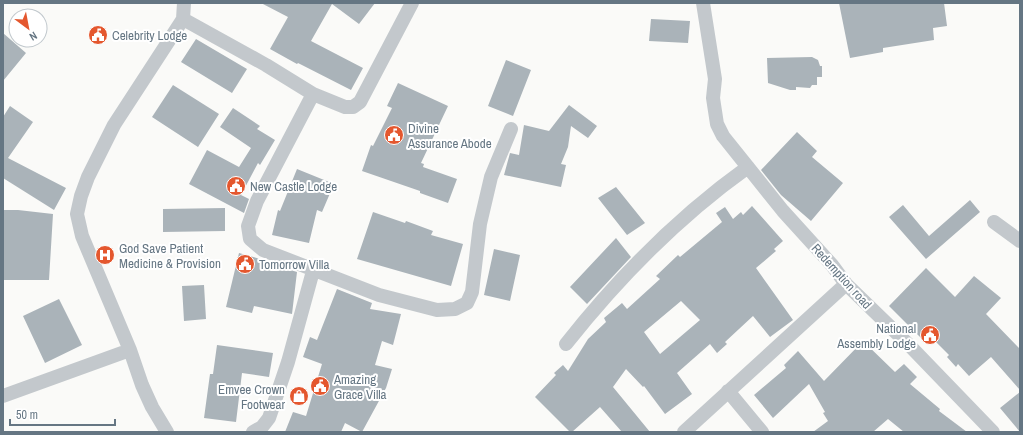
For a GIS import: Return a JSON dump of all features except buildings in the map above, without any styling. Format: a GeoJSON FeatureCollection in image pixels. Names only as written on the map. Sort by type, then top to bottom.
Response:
{"type":"FeatureCollection","features":[{"type":"Feature","properties":{"kind":"street"},"geometry":{"type":"LineString","coordinates":[[167,432],[152,407],[130,350],[82,236],[77,214],[81,196],[88,177],[114,125],[183,19],[184,3]]}},
{"type":"Feature","properties":{"kind":"street"},"geometry":{"type":"LineString","coordinates":[[183,19],[266,65],[313,94],[345,107],[353,107],[360,102],[412,3]]}},
{"type":"Feature","properties":{"kind":"street","name":"Redemption road"},"geometry":{"type":"LineString","coordinates":[[702,3],[715,79],[713,98],[717,124],[723,136],[783,211],[832,264],[846,284],[910,346],[993,432]]}},
{"type":"Feature","properties":{"kind":"street"},"geometry":{"type":"LineString","coordinates":[[313,94],[257,202],[248,226],[250,240],[263,250],[313,271],[380,295],[437,310],[455,309],[467,303],[472,292],[480,224],[491,177],[511,129]]}},
{"type":"Feature","properties":{"kind":"street"},"geometry":{"type":"LineString","coordinates":[[566,344],[602,300],[660,239],[701,202],[748,167]]}},
{"type":"Feature","properties":{"kind":"street"},"geometry":{"type":"LineString","coordinates":[[994,222],[1020,241]]}},
{"type":"Feature","properties":{"kind":"street"},"geometry":{"type":"LineString","coordinates":[[254,432],[262,427],[269,418],[288,362],[313,271]]}},
{"type":"Feature","properties":{"kind":"street"},"geometry":{"type":"LineString","coordinates":[[684,432],[846,284]]}},
{"type":"Feature","properties":{"kind":"street"},"geometry":{"type":"LineString","coordinates":[[3,396],[130,350]]}},
{"type":"Feature","properties":{"kind":"street"},"geometry":{"type":"LineString","coordinates":[[728,392],[762,432]]}},
{"type":"Feature","properties":{"kind":"place","name":"Celebrity Lodge"},"geometry":{"type":"Point","coordinates":[98,35]}},
{"type":"Feature","properties":{"kind":"place","name":"Divine Assurance Abode"},"geometry":{"type":"Point","coordinates":[394,135]}},
{"type":"Feature","properties":{"kind":"place","name":"New Castle Lodge"},"geometry":{"type":"Point","coordinates":[236,186]}},
{"type":"Feature","properties":{"kind":"place","name":"God Save Patient Medicine & Provision"},"geometry":{"type":"Point","coordinates":[105,255]}},
{"type":"Feature","properties":{"kind":"place","name":"Tomorrow Villa"},"geometry":{"type":"Point","coordinates":[245,264]}},
{"type":"Feature","properties":{"kind":"place","name":"National Assembly Lodge"},"geometry":{"type":"Point","coordinates":[930,335]}},
{"type":"Feature","properties":{"kind":"place","name":"Amazing Grace Villa"},"geometry":{"type":"Point","coordinates":[320,386]}},
{"type":"Feature","properties":{"kind":"place","name":"Emvee Crown Footwear"},"geometry":{"type":"Point","coordinates":[299,396]}}]}
